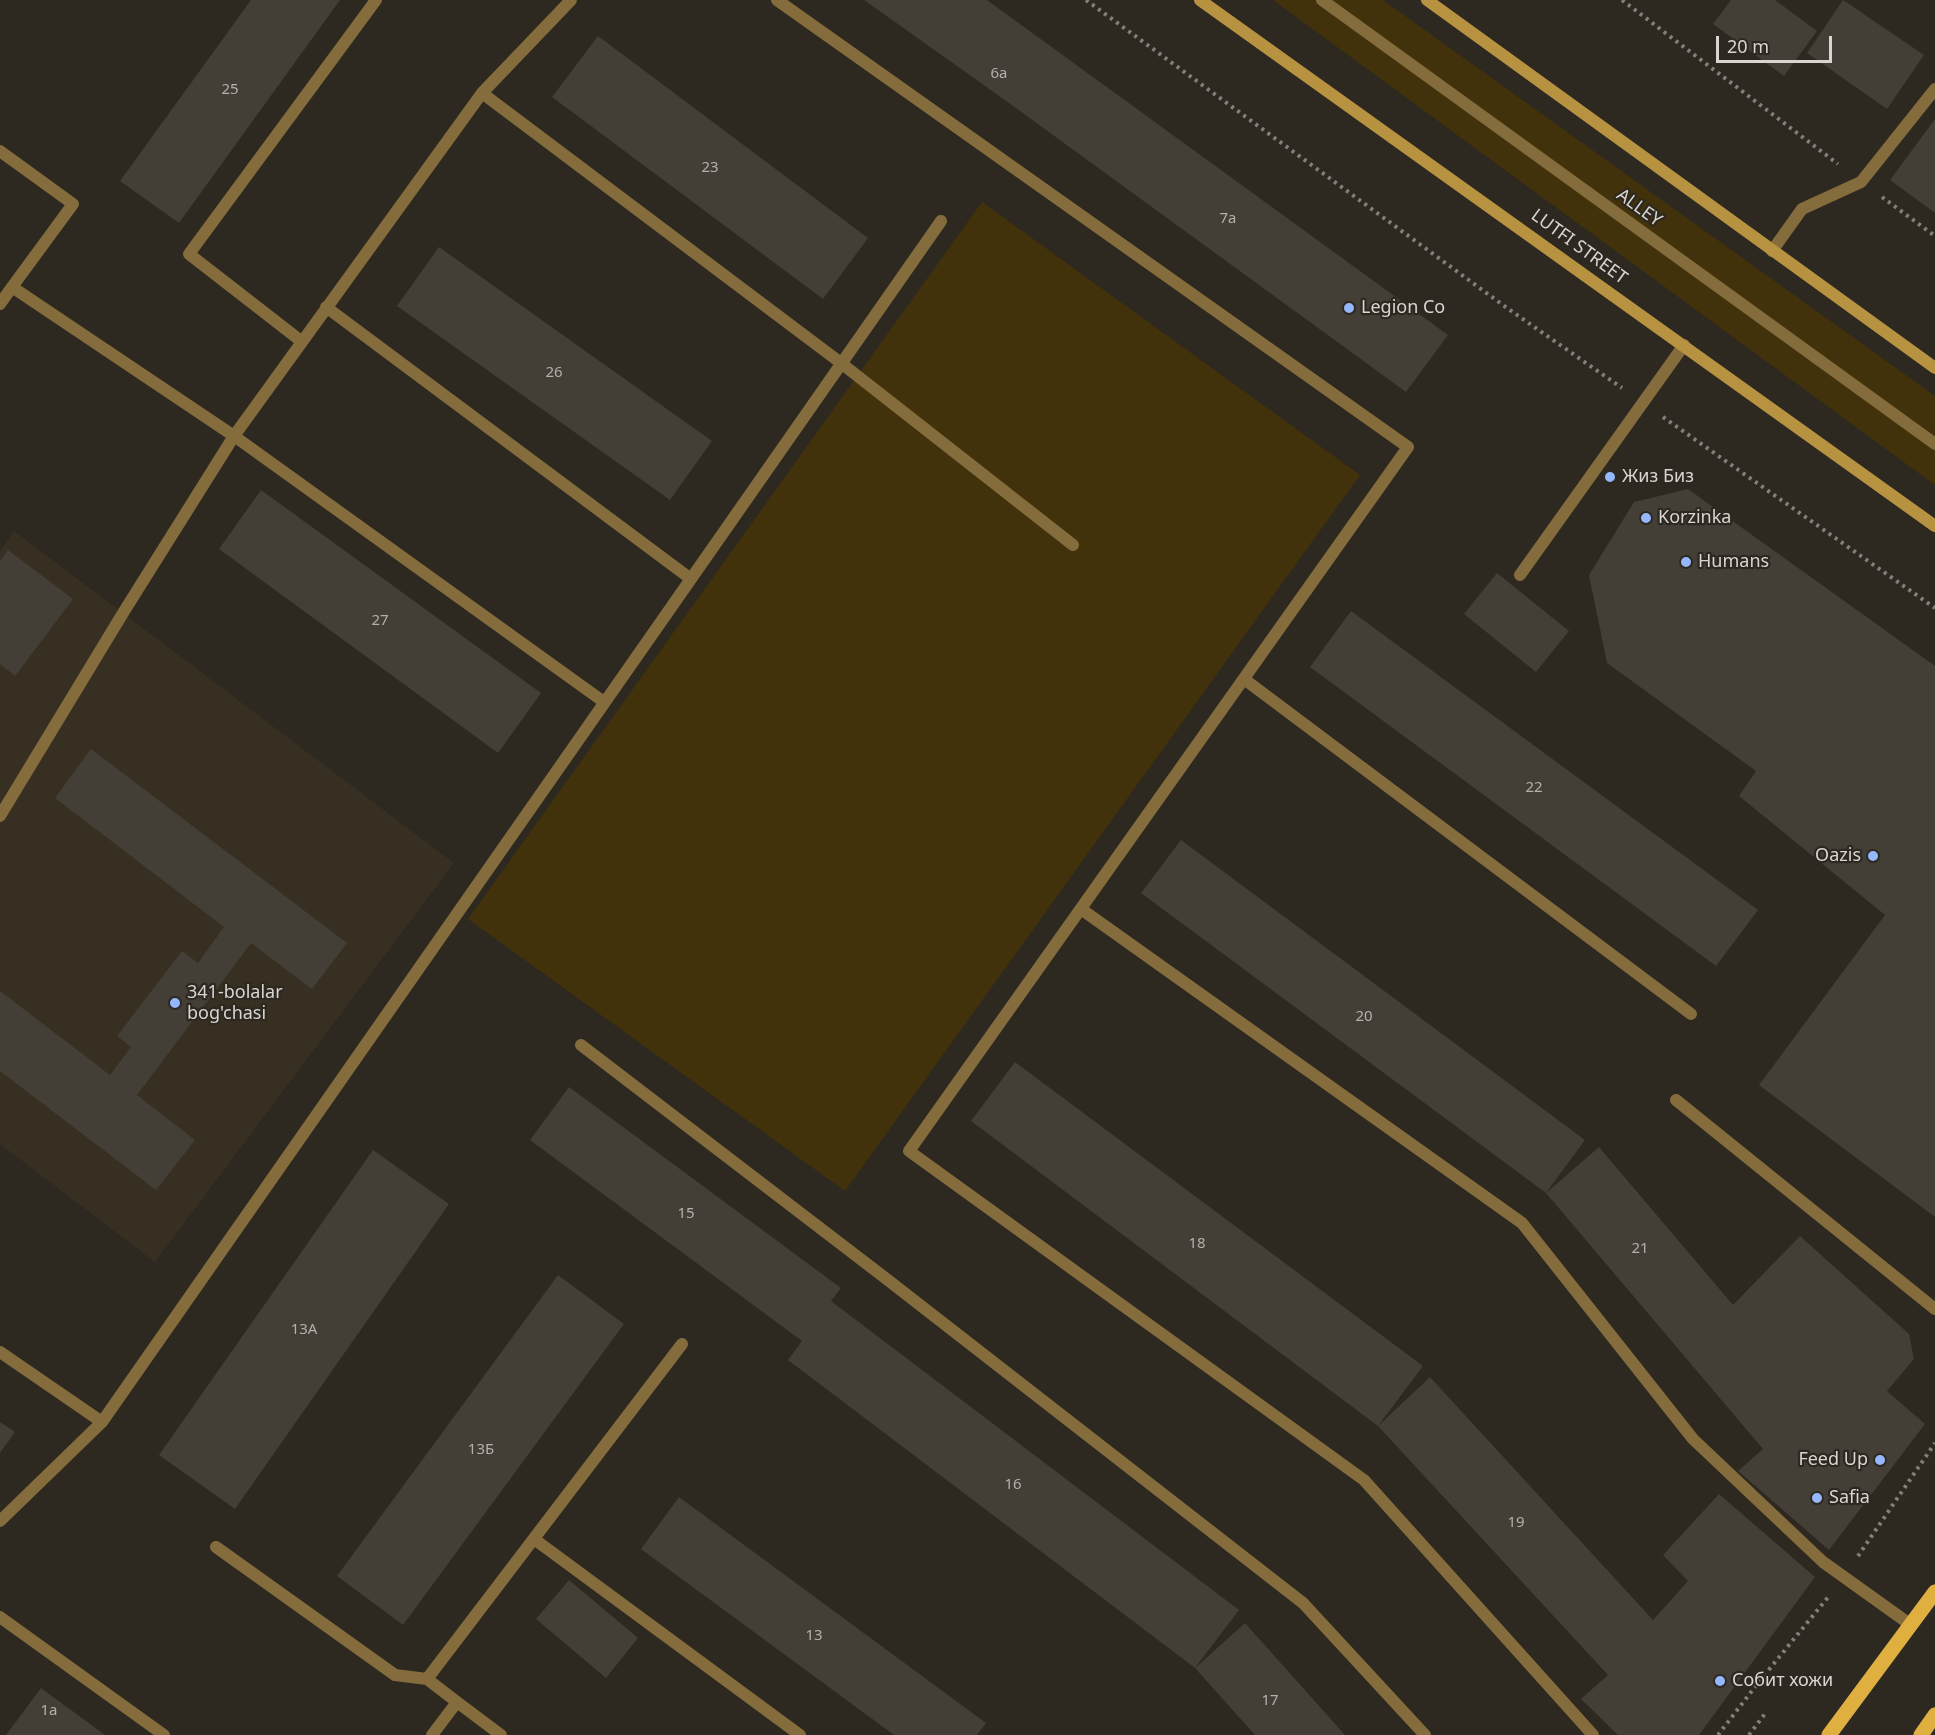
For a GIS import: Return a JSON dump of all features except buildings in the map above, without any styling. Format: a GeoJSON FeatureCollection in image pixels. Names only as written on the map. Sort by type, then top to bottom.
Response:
{"type":"FeatureCollection","features":[{"type":"Feature","properties":{"kind":"main road","name":"LUTFI STREET"},"geometry":{"type":"LineString","coordinates":[[1200,0],[1935,526]]}},
{"type":"Feature","properties":{"kind":"main road"},"geometry":{"type":"LineString","coordinates":[[1427,0],[1935,368]]}},
{"type":"Feature","properties":{"kind":"main road"},"geometry":{"type":"LineString","coordinates":[[1829,1735],[1935,1592]]}},
{"type":"Feature","properties":{"kind":"main road"},"geometry":{"type":"LineString","coordinates":[[1921,1735],[1935,1715]]}},
{"type":"Feature","properties":{"kind":"street"},"geometry":{"type":"LineString","coordinates":[[301,341],[189,254],[376,0]]}},
{"type":"Feature","properties":{"kind":"street"},"geometry":{"type":"LineString","coordinates":[[0,816],[234,436],[482,93],[571,0]]}},
{"type":"Feature","properties":{"kind":"street"},"geometry":{"type":"LineString","coordinates":[[777,0],[1408,447],[909,1151],[1364,1480],[1593,1735]]}},
{"type":"Feature","properties":{"kind":"street","name":"ALLEY"},"geometry":{"type":"LineString","coordinates":[[1322,0],[1935,444]]}},
{"type":"Feature","properties":{"kind":"street"},"geometry":{"type":"LineString","coordinates":[[1772,251],[1802,209],[1862,182],[1935,89]]}},
{"type":"Feature","properties":{"kind":"street"},"geometry":{"type":"LineString","coordinates":[[482,93],[841,363],[1072,545]]}},
{"type":"Feature","properties":{"kind":"street"},"geometry":{"type":"LineString","coordinates":[[0,151],[73,204],[0,304]]}},
{"type":"Feature","properties":{"kind":"street"},"geometry":{"type":"LineString","coordinates":[[0,1521],[102,1422],[941,221]]}},
{"type":"Feature","properties":{"kind":"street"},"geometry":{"type":"LineString","coordinates":[[12,287],[234,436],[604,702]]}},
{"type":"Feature","properties":{"kind":"street"},"geometry":{"type":"LineString","coordinates":[[326,308],[691,579]]}},
{"type":"Feature","properties":{"kind":"street"},"geometry":{"type":"LineString","coordinates":[[1520,575],[1684,345]]}},
{"type":"Feature","properties":{"kind":"street"},"geometry":{"type":"LineString","coordinates":[[1244,679],[1691,1014]]}},
{"type":"Feature","properties":{"kind":"street"},"geometry":{"type":"LineString","coordinates":[[1081,909],[1522,1223],[1694,1440],[1823,1562],[1911,1625]]}},
{"type":"Feature","properties":{"kind":"street"},"geometry":{"type":"LineString","coordinates":[[581,1046],[885,1277],[1303,1603],[1425,1735]]}},
{"type":"Feature","properties":{"kind":"street"},"geometry":{"type":"LineString","coordinates":[[1676,1100],[1935,1309]]}},
{"type":"Feature","properties":{"kind":"street"},"geometry":{"type":"LineString","coordinates":[[427,1679],[682,1344]]}},
{"type":"Feature","properties":{"kind":"street"},"geometry":{"type":"LineString","coordinates":[[0,1352],[102,1422]]}},
{"type":"Feature","properties":{"kind":"street"},"geometry":{"type":"LineString","coordinates":[[534,1539],[800,1735]]}},
{"type":"Feature","properties":{"kind":"street"},"geometry":{"type":"LineString","coordinates":[[216,1547],[395,1675],[427,1679],[501,1735]]}},
{"type":"Feature","properties":{"kind":"street"},"geometry":{"type":"LineString","coordinates":[[0,1617],[164,1735]]}},
{"type":"Feature","properties":{"kind":"street"},"geometry":{"type":"LineString","coordinates":[[432,1735],[457,1702]]}},
{"type":"Feature","properties":{"kind":"path"},"geometry":{"type":"LineString","coordinates":[[1086,0],[1507,308],[1935,608]]}},
{"type":"Feature","properties":{"kind":"path"},"geometry":{"type":"LineString","coordinates":[[1622,0],[1935,236]]}},
{"type":"Feature","properties":{"kind":"path"},"geometry":{"type":"LineString","coordinates":[[1749,1735],[1767,1711]]}},
{"type":"Feature","properties":{"kind":"shaded area"},"geometry":{"type":"Polygon","coordinates":[[[1273,0],[1383,0],[1935,396],[1935,485],[1273,0]]]}},
{"type":"Feature","properties":{"kind":"shaded area"},"geometry":{"type":"Polygon","coordinates":[[[982,202],[1360,475],[845,1191],[468,919],[982,202]]]}},
{"type":"Feature","properties":{"kind":"shaded area","name":"341-bolalar bog'chasi"},"geometry":{"type":"Polygon","coordinates":[[[14,531],[454,863],[155,1262],[0,1144],[0,551],[14,531]]]}},
{"type":"Feature","properties":{"kind":"place","name":"Legion Co"},"geometry":{"type":"Point","coordinates":[1349,308]}},
{"type":"Feature","properties":{"kind":"place","name":"Жиз Биз"},"geometry":{"type":"Point","coordinates":[1610,477]}},
{"type":"Feature","properties":{"kind":"place","name":"Korzinka"},"geometry":{"type":"Point","coordinates":[1646,518]}},
{"type":"Feature","properties":{"kind":"place","name":"Humans"},"geometry":{"type":"Point","coordinates":[1686,562]}},
{"type":"Feature","properties":{"kind":"place","name":"Oazis"},"geometry":{"type":"Point","coordinates":[1873,856]}},
{"type":"Feature","properties":{"kind":"place","name":"341-bolalar bog'chasi"},"geometry":{"type":"Point","coordinates":[175,1003]}},
{"type":"Feature","properties":{"kind":"place","name":"Feed Up"},"geometry":{"type":"Point","coordinates":[1880,1460]}},
{"type":"Feature","properties":{"kind":"place","name":"Safia"},"geometry":{"type":"Point","coordinates":[1817,1498]}},
{"type":"Feature","properties":{"kind":"place","name":"Собит хожи"},"geometry":{"type":"Point","coordinates":[1720,1681]}}]}
